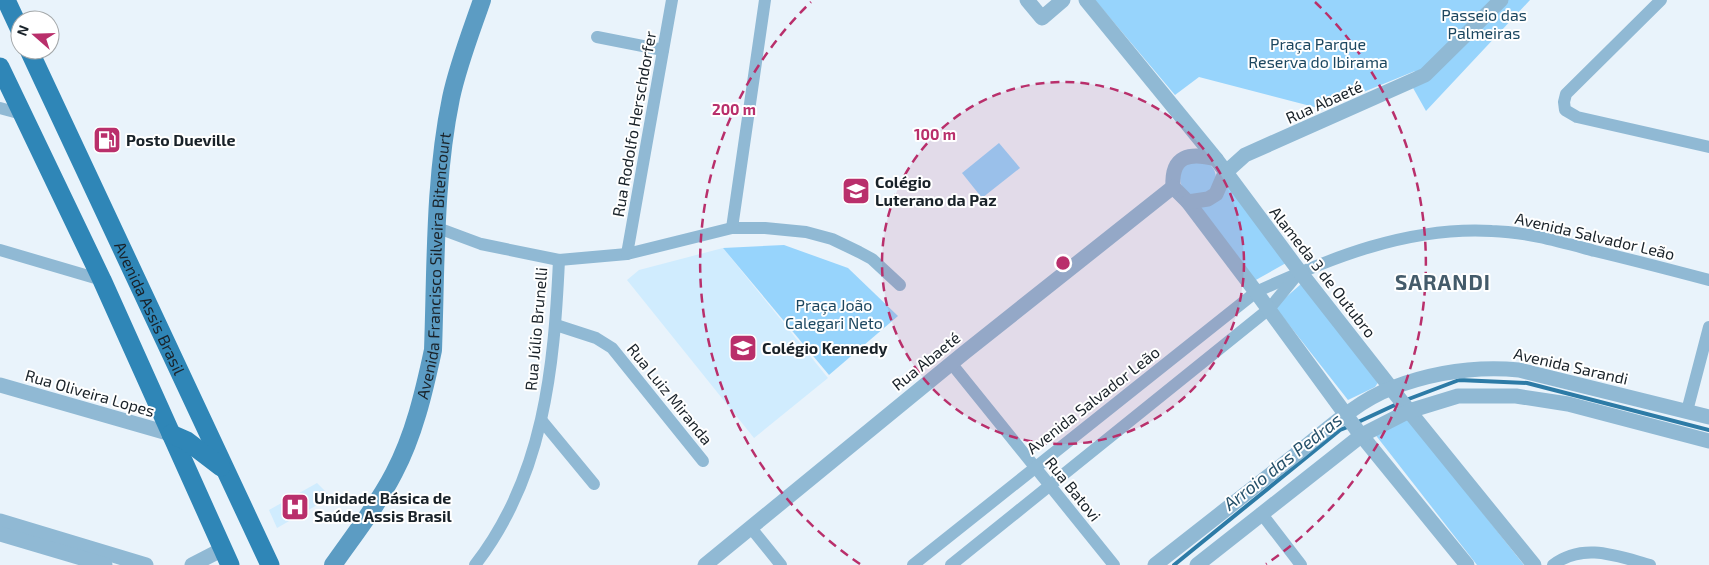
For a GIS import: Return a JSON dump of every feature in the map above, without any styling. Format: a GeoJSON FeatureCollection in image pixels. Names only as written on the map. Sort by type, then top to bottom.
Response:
{"type":"FeatureCollection","features":[{"type":"Feature","properties":{"kind":"main road","name":"Avenida Francisco Silveira Bitencourt"},"geometry":{"type":"LineString","coordinates":[[333,565],[394,473],[408,441],[426,382],[433,350],[443,145],[451,98],[464,50],[482,0]]}},
{"type":"Feature","properties":{"kind":"main road","name":"Avenida Assis Brasil"},"geometry":{"type":"LineString","coordinates":[[34,60],[270,565]]}},
{"type":"Feature","properties":{"kind":"main road","name":"Avenida Assis Brasil"},"geometry":{"type":"LineString","coordinates":[[0,67],[102,280],[227,557]]}},
{"type":"Feature","properties":{"kind":"main road"},"geometry":{"type":"LineString","coordinates":[[171,434],[187,441],[224,469]]}},
{"type":"Feature","properties":{"kind":"main road","name":"Avenida Francisco Silveira Bitencourt"},"geometry":{"type":"LineString","coordinates":[[321,565],[363,522]]}},
{"type":"Feature","properties":{"kind":"street","name":"Rua Rodolfo Herschdorfer"},"geometry":{"type":"LineString","coordinates":[[628,254],[672,0]]}},
{"type":"Feature","properties":{"kind":"street"},"geometry":{"type":"LineString","coordinates":[[732,228],[765,0]]}},
{"type":"Feature","properties":{"kind":"street"},"geometry":{"type":"LineString","coordinates":[[1027,0],[1042,18],[1064,0]]}},
{"type":"Feature","properties":{"kind":"street","name":"Alameda 3 de Outubro"},"geometry":{"type":"LineString","coordinates":[[1086,0],[1216,159],[1225,174],[1392,391],[1534,565]]}},
{"type":"Feature","properties":{"kind":"street","name":"Rua Abaeté"},"geometry":{"type":"LineString","coordinates":[[1225,174],[1244,155],[1425,75],[1501,0]]}},
{"type":"Feature","properties":{"kind":"street"},"geometry":{"type":"LineString","coordinates":[[1661,0],[1566,94],[1565,110],[1577,117],[1709,147]]}},
{"type":"Feature","properties":{"kind":"street"},"geometry":{"type":"LineString","coordinates":[[598,37],[663,50]]}},
{"type":"Feature","properties":{"kind":"street"},"geometry":{"type":"LineString","coordinates":[[0,108],[22,114]]}},
{"type":"Feature","properties":{"kind":"street"},"geometry":{"type":"LineString","coordinates":[[1189,156],[1196,135]]}},
{"type":"Feature","properties":{"kind":"street"},"geometry":{"type":"LineString","coordinates":[[1216,159],[1197,154],[1183,159],[1174,170],[1172,187],[1188,202],[1354,424],[1467,565]]}},
{"type":"Feature","properties":{"kind":"street"},"geometry":{"type":"LineString","coordinates":[[1188,202],[1208,199],[1216,194],[1225,174]]}},
{"type":"Feature","properties":{"kind":"street","name":"Rua Abaeté"},"geometry":{"type":"LineString","coordinates":[[705,565],[951,363],[1172,187]]}},
{"type":"Feature","properties":{"kind":"street"},"geometry":{"type":"LineString","coordinates":[[438,228],[481,244],[559,260],[628,254],[732,228],[800,231],[832,239],[872,259],[900,285]]}},
{"type":"Feature","properties":{"kind":"street","name":"Avenida Salvador Leão"},"geometry":{"type":"LineString","coordinates":[[913,565],[1256,292],[1300,272],[1368,247],[1451,231],[1491,230],[1549,239],[1709,280]]}},
{"type":"Feature","properties":{"kind":"street"},"geometry":{"type":"LineString","coordinates":[[0,250],[102,280]]}},
{"type":"Feature","properties":{"kind":"street","name":"Rua Júlio Brunelli"},"geometry":{"type":"LineString","coordinates":[[475,565],[506,519],[523,482],[542,421],[552,365],[559,260]]}},
{"type":"Feature","properties":{"kind":"street","name":"Avenida Salvador Leão"},"geometry":{"type":"LineString","coordinates":[[952,565],[1269,309],[1300,272]]}},
{"type":"Feature","properties":{"kind":"street","name":"Rua Luiz Miranda"},"geometry":{"type":"LineString","coordinates":[[556,326],[596,338],[612,348],[703,460]]}},
{"type":"Feature","properties":{"kind":"street"},"geometry":{"type":"LineString","coordinates":[[1687,411],[1709,327]]}},
{"type":"Feature","properties":{"kind":"street","name":"Rua Batovi"},"geometry":{"type":"LineString","coordinates":[[951,363],[1114,565]]}},
{"type":"Feature","properties":{"kind":"street","name":"Avenida Sarandi"},"geometry":{"type":"LineString","coordinates":[[1197,565],[1261,513],[1354,424],[1392,391],[1459,370],[1510,369],[1709,417]]}},
{"type":"Feature","properties":{"kind":"street","name":"Rua Oliveira Lopes"},"geometry":{"type":"LineString","coordinates":[[0,385],[171,434]]}},
{"type":"Feature","properties":{"kind":"street","name":"Avenida Sarandi"},"geometry":{"type":"LineString","coordinates":[[1155,565],[1354,424],[1458,396],[1516,396],[1568,404],[1709,440]]}},
{"type":"Feature","properties":{"kind":"street"},"geometry":{"type":"LineString","coordinates":[[542,421],[594,484]]}},
{"type":"Feature","properties":{"kind":"street"},"geometry":{"type":"LineString","coordinates":[[1261,513],[1301,565]]}},
{"type":"Feature","properties":{"kind":"street"},"geometry":{"type":"LineString","coordinates":[[0,521],[146,565]]}},
{"type":"Feature","properties":{"kind":"street"},"geometry":{"type":"LineString","coordinates":[[750,528],[781,565]]}},
{"type":"Feature","properties":{"kind":"street"},"geometry":{"type":"LineString","coordinates":[[0,534],[105,565]]}},
{"type":"Feature","properties":{"kind":"street"},"geometry":{"type":"LineString","coordinates":[[1552,565],[1574,553],[1586,551],[1613,554],[1650,565]]}},
{"type":"Feature","properties":{"kind":"street"},"geometry":{"type":"LineString","coordinates":[[192,565],[227,557]]}},
{"type":"Feature","properties":{"kind":"shaded area","name":"Colégio Kennedy"},"geometry":{"type":"Polygon","coordinates":[[[723,248],[828,378],[754,438],[627,280],[639,270],[723,248]]]}},
{"type":"Feature","properties":{"kind":"shaded area","name":"Unidade Básica de Saúde Assis Brasil"},"geometry":{"type":"Polygon","coordinates":[[[317,483],[331,497],[277,528],[269,510],[317,483]]]}},
{"type":"Feature","properties":{"kind":"green space","name":"Praça Parque Reserva do Ibirama"},"geometry":{"type":"Polygon","coordinates":[[[1095,0],[1530,0],[1426,111],[1408,79],[1415,71],[1322,109],[1199,77],[1175,95],[1095,0]]]}},
{"type":"Feature","properties":{"kind":"green space"},"geometry":{"type":"Polygon","coordinates":[[[999,143],[1020,168],[982,198],[962,173],[999,143]]]}},
{"type":"Feature","properties":{"kind":"green space"},"geometry":{"type":"Polygon","coordinates":[[[1198,160],[1210,166],[1216,178],[1210,190],[1198,196],[1186,190],[1180,178],[1186,166],[1198,160]]]}},
{"type":"Feature","properties":{"kind":"green space"},"geometry":{"type":"Polygon","coordinates":[[[1227,184],[1286,263],[1254,281],[1198,208],[1227,184]]]}},
{"type":"Feature","properties":{"kind":"green space","name":"Praça João Calegari Neto"},"geometry":{"type":"Polygon","coordinates":[[[784,245],[848,268],[898,316],[829,375],[723,248],[784,245]]]}},
{"type":"Feature","properties":{"kind":"green space"},"geometry":{"type":"Polygon","coordinates":[[[1301,284],[1379,381],[1375,387],[1348,400],[1275,307],[1301,284]]]}},
{"type":"Feature","properties":{"kind":"green space"},"geometry":{"type":"Polygon","coordinates":[[[1406,416],[1524,565],[1477,565],[1374,433],[1406,416]]]}},
{"type":"Feature","properties":{"kind":"waterway","name":"Arroio das Pedras"},"geometry":{"type":"LineString","coordinates":[[1406,400],[1459,380],[1527,383],[1709,430]]}},
{"type":"Feature","properties":{"kind":"waterway","name":"Arroio das Pedras"},"geometry":{"type":"LineString","coordinates":[[1356,423],[1397,404]]}},
{"type":"Feature","properties":{"kind":"waterway","name":"Arroio das Pedras"},"geometry":{"type":"LineString","coordinates":[[1174,565],[1340,430],[1350,426]]}},
{"type":"Feature","properties":{"kind":"place","name":"Posto Dueville"},"geometry":{"type":"Point","coordinates":[107,140]}},
{"type":"Feature","properties":{"kind":"place","name":"Colégio Luterano da Paz"},"geometry":{"type":"Point","coordinates":[856,191]}},
{"type":"Feature","properties":{"kind":"place","name":"Colégio Kennedy"},"geometry":{"type":"Point","coordinates":[743,348]}},
{"type":"Feature","properties":{"kind":"place","name":"Unidade Básica de Saúde Assis Brasil"},"geometry":{"type":"Point","coordinates":[295,507]}},
{"type":"Feature","properties":{"kind":"district","name":"SARANDI"},"geometry":{"type":"Point","coordinates":[1443,283]}},
{"type":"Feature","properties":{"kind":"park label","name":"Passeio das Palmeiras"},"geometry":{"type":"Point","coordinates":[1484,24]}}]}
